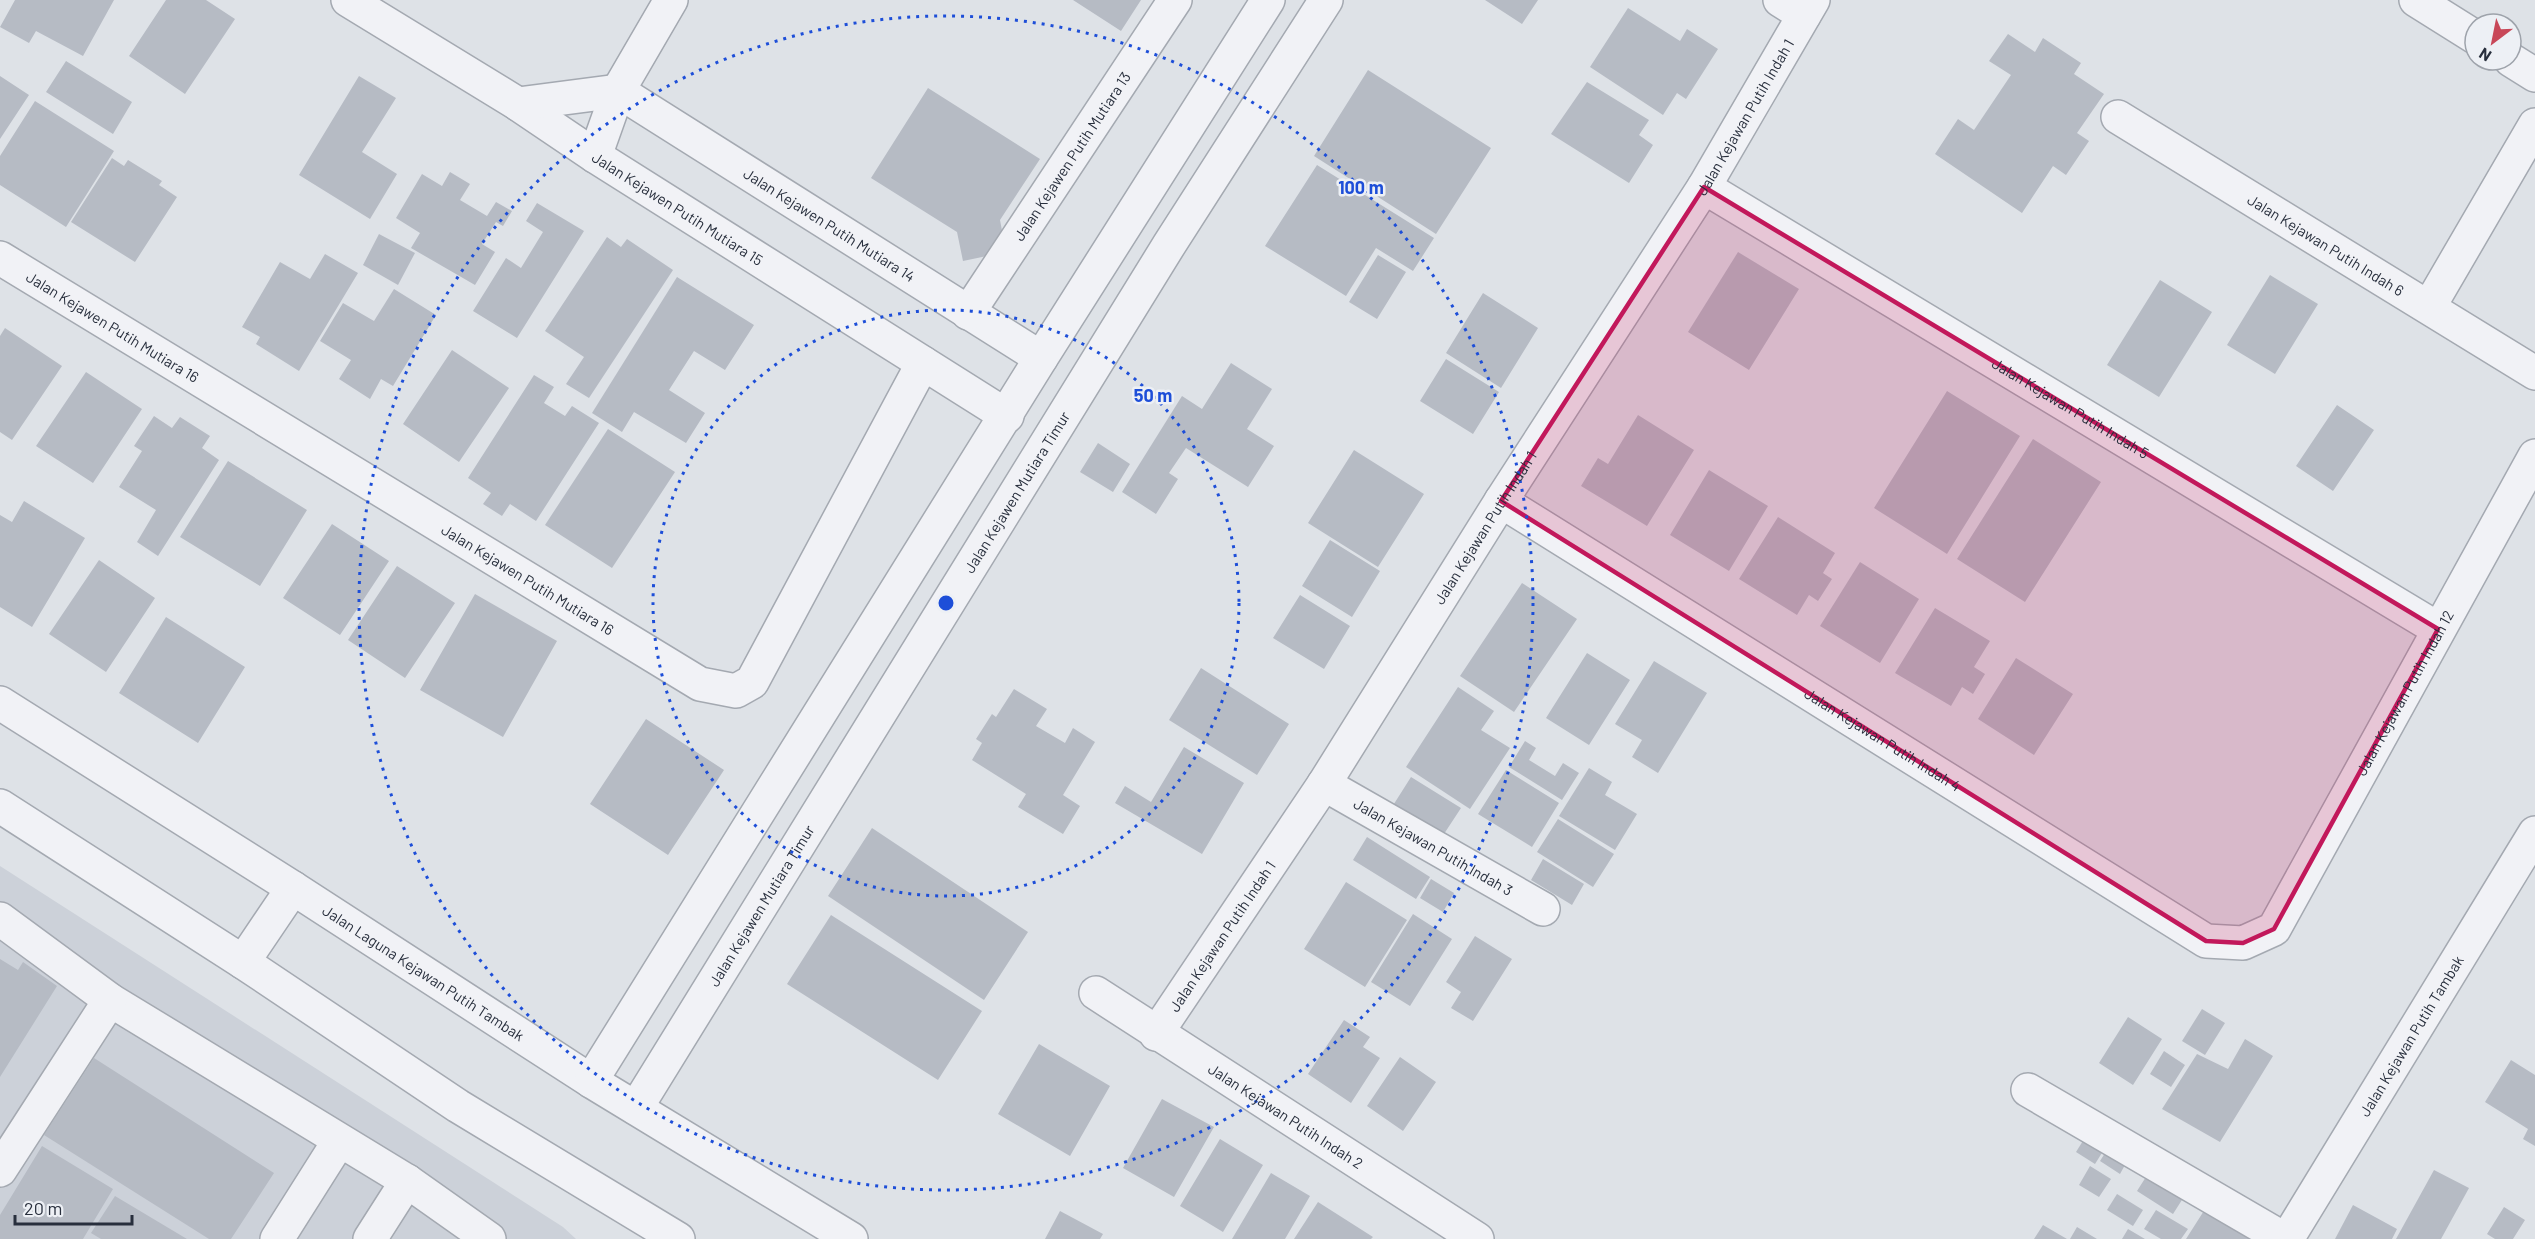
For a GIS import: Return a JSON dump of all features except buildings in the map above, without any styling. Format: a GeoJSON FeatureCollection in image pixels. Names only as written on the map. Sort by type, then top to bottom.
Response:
{"type":"FeatureCollection","features":[{"type":"Feature","properties":{"kind":"street","name":"Jalan Kejawen Putih Mutiara 15"},"geometry":{"type":"LineString","coordinates":[[348,0],[518,104],[595,156],[1007,416]]}},
{"type":"Feature","properties":{"kind":"street"},"geometry":{"type":"LineString","coordinates":[[595,156],[618,91],[671,0]]}},
{"type":"Feature","properties":{"kind":"street","name":"Jalan Kejawen Putih Mutiara 13"},"geometry":{"type":"LineString","coordinates":[[968,313],[1175,0]]}},
{"type":"Feature","properties":{"kind":"street"},"geometry":{"type":"LineString","coordinates":[[591,1081],[1041,358],[1268,0]]}},
{"type":"Feature","properties":{"kind":"street","name":"Jalan Kejawen Mutiara Timur"},"geometry":{"type":"LineString","coordinates":[[636,1108],[1169,245],[1326,0]]}},
{"type":"Feature","properties":{"kind":"street"},"geometry":{"type":"LineString","coordinates":[[2416,0],[2463,30]]}},
{"type":"Feature","properties":{"kind":"street","name":"Jalan Kejawan Putih Indah 1"},"geometry":{"type":"LineString","coordinates":[[1156,1034],[1324,784],[1500,501],[1704,187],[1799,5]]}},
{"type":"Feature","properties":{"kind":"street"},"geometry":{"type":"LineString","coordinates":[[518,104],[618,91]]}},
{"type":"Feature","properties":{"kind":"street","name":"Jalan Kejawen Putih Mutiara 14"},"geometry":{"type":"LineString","coordinates":[[618,91],[1041,358]]}},
{"type":"Feature","properties":{"kind":"street","name":"Jalan Kejawan Putih Indah 6"},"geometry":{"type":"LineString","coordinates":[[2118,117],[2535,373]]}},
{"type":"Feature","properties":{"kind":"street"},"geometry":{"type":"LineString","coordinates":[[2429,307],[2535,125]]}},
{"type":"Feature","properties":{"kind":"street","name":"Jalan Kejawan Putih Indah 5"},"geometry":{"type":"LineString","coordinates":[[1704,187],[2438,629]]}},
{"type":"Feature","properties":{"kind":"street","name":"Jalan Kejawen Putih Mutiara 16"},"geometry":{"type":"LineString","coordinates":[[0,258],[700,684],[736,691],[752,682],[923,363]]}},
{"type":"Feature","properties":{"kind":"street","name":"Jalan Kejawan Putih Indah 12"},"geometry":{"type":"LineString","coordinates":[[2274,929],[2535,456]]}},
{"type":"Feature","properties":{"kind":"street","name":"Jalan Kejawan Putih Indah 4"},"geometry":{"type":"LineString","coordinates":[[1500,501],[2206,941],[2243,943],[2274,929]]}},
{"type":"Feature","properties":{"kind":"street","name":"Jalan Laguna Kejawan Putih Tambak"},"geometry":{"type":"LineString","coordinates":[[0,703],[293,888],[591,1081],[851,1239]]}},
{"type":"Feature","properties":{"kind":"street","name":"Jalan Kejawan Putih Indah 3"},"geometry":{"type":"LineString","coordinates":[[1324,784],[1543,909]]}},
{"type":"Feature","properties":{"kind":"street"},"geometry":{"type":"LineString","coordinates":[[0,806],[243,962],[458,1106],[678,1239]]}},
{"type":"Feature","properties":{"kind":"street","name":"Jalan Kejawan Putih Tambak"},"geometry":{"type":"LineString","coordinates":[[2285,1239],[2535,833]]}},
{"type":"Feature","properties":{"kind":"street"},"geometry":{"type":"LineString","coordinates":[[243,962],[293,888]]}},
{"type":"Feature","properties":{"kind":"street"},"geometry":{"type":"LineString","coordinates":[[0,920],[110,1000],[407,1181],[489,1239]]}},
{"type":"Feature","properties":{"kind":"street","name":"Jalan Kejawan Putih Indah 2"},"geometry":{"type":"LineString","coordinates":[[1096,993],[1156,1034],[1477,1239]]}},
{"type":"Feature","properties":{"kind":"street"},"geometry":{"type":"LineString","coordinates":[[0,1170],[110,1000]]}},
{"type":"Feature","properties":{"kind":"street"},"geometry":{"type":"LineString","coordinates":[[2028,1090],[2285,1239]]}},
{"type":"Feature","properties":{"kind":"street"},"geometry":{"type":"LineString","coordinates":[[277,1239],[339,1141]]}},
{"type":"Feature","properties":{"kind":"street"},"geometry":{"type":"LineString","coordinates":[[370,1239],[407,1181]]}},
{"type":"Feature","properties":{"kind":"highlighted area"},"geometry":{"type":"Polygon","coordinates":[[[1704,187],[2438,629],[2274,929],[2243,943],[2206,941],[1501,501],[1704,187]]]}},
{"type":"Feature","properties":{"kind":"shaded area"},"geometry":{"type":"Polygon","coordinates":[[[0,866],[563,1227],[576,1239],[0,1239],[0,866]]]}}]}
